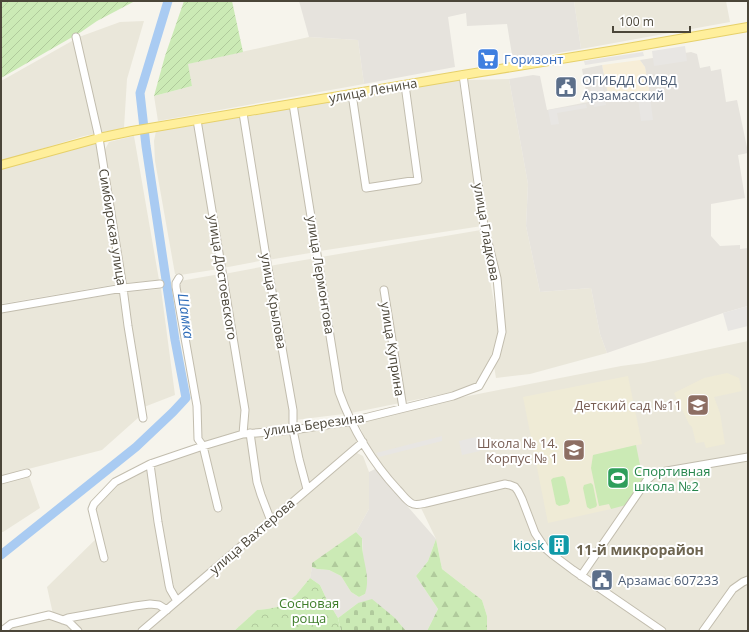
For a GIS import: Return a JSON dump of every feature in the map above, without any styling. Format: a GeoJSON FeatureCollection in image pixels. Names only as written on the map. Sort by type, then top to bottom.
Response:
{"type":"FeatureCollection","features":[{"type":"Feature","properties":{"kind":"main road","name":"улица Ленина"},"geometry":{"type":"LineString","coordinates":[[1,165],[99,138],[132,131],[748,27]]}},
{"type":"Feature","properties":{"kind":"street","name":"Симбирская улица"},"geometry":{"type":"LineString","coordinates":[[76,37],[99,138],[143,418]]}},
{"type":"Feature","properties":{"kind":"street","name":"улица Гладкова"},"geometry":{"type":"LineString","coordinates":[[463,74],[484,226],[497,278],[502,332],[496,356],[479,386]]}},
{"type":"Feature","properties":{"kind":"street"},"geometry":{"type":"LineString","coordinates":[[352,94],[366,188],[418,180],[405,84]]}},
{"type":"Feature","properties":{"kind":"street","name":"улица Лермонтова"},"geometry":{"type":"LineString","coordinates":[[293,104],[339,392],[343,404],[363,442]]}},
{"type":"Feature","properties":{"kind":"street","name":"улица Крылова"},"geometry":{"type":"LineString","coordinates":[[243,113],[292,410],[293,430],[307,489]]}},
{"type":"Feature","properties":{"kind":"street","name":"улица Достоевского"},"geometry":{"type":"LineString","coordinates":[[197,120],[246,410],[247,434],[257,482],[271,520]]}},
{"type":"Feature","properties":{"kind":"street"},"geometry":{"type":"LineString","coordinates":[[176,282],[197,406],[198,439],[203,446],[218,508]]}},
{"type":"Feature","properties":{"kind":"street"},"geometry":{"type":"LineString","coordinates":[[1,309],[123,288],[160,284]]}},
{"type":"Feature","properties":{"kind":"street","name":"улица Куприна"},"geometry":{"type":"LineString","coordinates":[[384,290],[403,408]]}},
{"type":"Feature","properties":{"kind":"street","name":"улица Березина"},"geometry":{"type":"LineString","coordinates":[[104,558],[92,508],[115,482],[150,464],[203,446],[247,434],[293,430],[352,420],[454,396],[479,386]]}},
{"type":"Feature","properties":{"kind":"street"},"geometry":{"type":"LineString","coordinates":[[363,442],[369,454],[392,484],[412,504],[417,505],[505,484],[514,487],[522,499],[540,542],[553,556],[662,631]]}},
{"type":"Feature","properties":{"kind":"street","name":"улица Вахтерова"},"geometry":{"type":"LineString","coordinates":[[142,631],[363,442]]}},
{"type":"Feature","properties":{"kind":"street"},"geometry":{"type":"LineString","coordinates":[[581,576],[647,480],[655,473],[748,457]]}},
{"type":"Feature","properties":{"kind":"street"},"geometry":{"type":"LineString","coordinates":[[150,464],[168,585],[177,601]]}},
{"type":"Feature","properties":{"kind":"street"},"geometry":{"type":"LineString","coordinates":[[1,480],[27,473]]}},
{"type":"Feature","properties":{"kind":"street"},"geometry":{"type":"LineString","coordinates":[[703,631],[733,589],[748,580]]}},
{"type":"Feature","properties":{"kind":"street"},"geometry":{"type":"LineString","coordinates":[[64,620],[83,615],[150,604],[159,604],[166,610]]}},
{"type":"Feature","properties":{"kind":"street"},"geometry":{"type":"LineString","coordinates":[[2,631],[11,624],[49,615],[69,622],[78,631]]}},
{"type":"Feature","properties":{"kind":"shaded area"},"geometry":{"type":"Polygon","coordinates":[[[299,1],[574,1],[581,49],[513,61],[507,24],[467,26],[466,13],[448,17],[455,67],[364,84],[358,40],[309,37],[299,1]]]}},
{"type":"Feature","properties":{"kind":"shaded area"},"geometry":{"type":"Polygon","coordinates":[[[574,1],[726,1],[730,22],[581,49],[574,1]]]}},
{"type":"Feature","properties":{"kind":"shaded area"},"geometry":{"type":"Polygon","coordinates":[[[144,21],[127,79],[124,128],[84,136],[1,161],[1,81],[79,37],[120,22],[144,21]]]}},
{"type":"Feature","properties":{"kind":"shaded area"},"geometry":{"type":"Polygon","coordinates":[[[309,37],[358,40],[364,84],[158,121],[154,96],[192,86],[187,64],[309,37]]]}},
{"type":"Feature","properties":{"kind":"shaded area"},"geometry":{"type":"Polygon","coordinates":[[[685,46],[687,61],[654,66],[652,51],[685,46]]]}},
{"type":"Feature","properties":{"kind":"shaded area"},"geometry":{"type":"Polygon","coordinates":[[[643,52],[644,56],[585,65],[584,61],[643,52]]]}},
{"type":"Feature","properties":{"kind":"shaded area"},"geometry":{"type":"Polygon","coordinates":[[[691,52],[697,54],[700,68],[710,66],[711,71],[721,69],[726,102],[737,100],[748,152],[738,155],[745,198],[711,204],[711,236],[720,246],[740,245],[740,249],[748,248],[748,306],[723,313],[607,353],[600,334],[591,288],[540,292],[526,226],[528,184],[509,79],[533,75],[540,76],[547,110],[588,102],[582,69],[602,65],[609,99],[638,97],[650,95],[645,67],[640,60],[691,52]]]}},
{"type":"Feature","properties":{"kind":"shaded area"},"geometry":{"type":"Polygon","coordinates":[[[640,60],[645,67],[650,95],[609,99],[602,65],[640,60]]]}},
{"type":"Feature","properties":{"kind":"shaded area"},"geometry":{"type":"Polygon","coordinates":[[[600,73],[606,105],[594,107],[588,75],[600,73]]]}},
{"type":"Feature","properties":{"kind":"shaded area"},"geometry":{"type":"Polygon","coordinates":[[[459,79],[482,226],[320,251],[296,107],[459,79]]]}},
{"type":"Feature","properties":{"kind":"shaded area"},"geometry":{"type":"Polygon","coordinates":[[[509,79],[528,184],[526,226],[540,292],[591,288],[600,334],[607,353],[530,374],[496,378],[492,354],[477,383],[449,393],[351,413],[345,401],[341,387],[321,257],[481,230],[497,319],[488,233],[468,80],[509,79]]]}},
{"type":"Feature","properties":{"kind":"shaded area"},"geometry":{"type":"Polygon","coordinates":[[[650,97],[653,120],[641,121],[638,99],[650,97]]]}},
{"type":"Feature","properties":{"kind":"shaded area"},"geometry":{"type":"Polygon","coordinates":[[[586,104],[587,108],[557,113],[559,124],[551,125],[548,110],[586,104]]]}},
{"type":"Feature","properties":{"kind":"shaded area"},"geometry":{"type":"Polygon","coordinates":[[[292,108],[316,252],[268,260],[246,117],[292,108]]]}},
{"type":"Feature","properties":{"kind":"shaded area"},"geometry":{"type":"Polygon","coordinates":[[[241,117],[265,260],[223,268],[200,124],[241,117]]]}},
{"type":"Feature","properties":{"kind":"shaded area"},"geometry":{"type":"Polygon","coordinates":[[[196,125],[219,269],[180,275],[175,274],[155,161],[154,141],[156,131],[196,125]]]}},
{"type":"Feature","properties":{"kind":"shaded area"},"geometry":{"type":"Polygon","coordinates":[[[134,136],[159,280],[126,283],[103,153],[109,142],[134,136]]]}},
{"type":"Feature","properties":{"kind":"shaded area"},"geometry":{"type":"Polygon","coordinates":[[[96,142],[118,284],[1,304],[1,169],[96,142]]]}},
{"type":"Feature","properties":{"kind":"shaded area"},"geometry":{"type":"Polygon","coordinates":[[[316,258],[344,414],[295,420],[269,266],[316,258]]]}},
{"type":"Feature","properties":{"kind":"shaded area"},"geometry":{"type":"Polygon","coordinates":[[[266,266],[292,408],[292,429],[244,433],[247,411],[224,274],[266,266]]]}},
{"type":"Feature","properties":{"kind":"shaded area"},"geometry":{"type":"Polygon","coordinates":[[[220,274],[245,409],[242,433],[204,444],[199,438],[178,287],[180,281],[220,274]]]}},
{"type":"Feature","properties":{"kind":"shaded area"},"geometry":{"type":"Polygon","coordinates":[[[161,289],[175,395],[144,407],[127,292],[161,289]]]}},
{"type":"Feature","properties":{"kind":"shaded area"},"geometry":{"type":"Polygon","coordinates":[[[120,293],[139,417],[102,450],[1,476],[1,313],[120,293]]]}},
{"type":"Feature","properties":{"kind":"shaded area"},"geometry":{"type":"Polygon","coordinates":[[[748,306],[748,326],[728,331],[723,313],[748,306]]]}},
{"type":"Feature","properties":{"kind":"shaded area","name":"11-й микрорайон"},"geometry":{"type":"Polygon","coordinates":[[[748,341],[748,631],[487,631],[487,616],[482,600],[442,569],[436,539],[421,508],[397,486],[372,453],[358,423],[468,396],[621,366],[644,363],[748,341]]]}},
{"type":"Feature","properties":{"kind":"shaded area","name":"Детский сад №11"},"geometry":{"type":"Polygon","coordinates":[[[727,373],[739,378],[742,391],[714,397],[720,413],[725,444],[706,448],[704,442],[696,443],[692,427],[689,424],[674,393],[704,378],[727,373]]]}},
{"type":"Feature","properties":{"kind":"shaded area","name":"Школа № 14. Корпус № 1"},"geometry":{"type":"Polygon","coordinates":[[[628,376],[642,444],[593,455],[599,506],[609,504],[611,509],[548,523],[523,397],[628,376]]]}},
{"type":"Feature","properties":{"kind":"shaded area"},"geometry":{"type":"Polygon","coordinates":[[[350,424],[359,441],[139,631],[81,631],[53,614],[47,587],[102,533],[95,504],[116,483],[155,463],[247,435],[350,424]]]}},
{"type":"Feature","properties":{"kind":"shaded area"},"geometry":{"type":"Polygon","coordinates":[[[442,436],[442,441],[379,457],[376,453],[442,436]]]}},
{"type":"Feature","properties":{"kind":"shaded area"},"geometry":{"type":"Polygon","coordinates":[[[476,437],[480,451],[462,455],[459,441],[476,437]]]}},
{"type":"Feature","properties":{"kind":"shaded area"},"geometry":{"type":"Polygon","coordinates":[[[355,452],[363,456],[369,472],[369,509],[356,532],[313,563],[310,578],[296,595],[282,606],[257,610],[234,631],[145,631],[355,452]]]}},
{"type":"Feature","properties":{"kind":"shaded area"},"geometry":{"type":"Polygon","coordinates":[[[375,469],[436,539],[428,561],[416,576],[438,609],[427,631],[406,631],[395,618],[358,603],[338,618],[320,585],[310,578],[312,567],[329,570],[341,576],[351,592],[359,597],[365,594],[362,538],[356,532],[369,509],[369,472],[375,469]]]}},
{"type":"Feature","properties":{"kind":"shaded area"},"geometry":{"type":"Polygon","coordinates":[[[29,476],[40,508],[1,532],[1,483],[29,476]]]}},
{"type":"Feature","properties":{"kind":"shaded area"},"geometry":{"type":"Polygon","coordinates":[[[46,617],[66,622],[75,631],[9,631],[12,628],[46,617]]]}},
{"type":"Feature","properties":{"kind":"green space"},"geometry":{"type":"Polygon","coordinates":[[[1,1],[135,1],[97,21],[81,32],[1,78],[1,1]]]}},
{"type":"Feature","properties":{"kind":"green space"},"geometry":{"type":"Polygon","coordinates":[[[184,1],[232,1],[243,52],[188,64],[192,86],[154,96],[165,56],[184,1]]]}},
{"type":"Feature","properties":{"kind":"green space","name":"Спортивная школа №2"},"geometry":{"type":"Polygon","coordinates":[[[636,445],[643,480],[626,505],[611,509],[609,504],[599,506],[591,468],[593,455],[636,445]]]}},
{"type":"Feature","properties":{"kind":"green space"},"geometry":{"type":"Polygon","coordinates":[[[563,476],[565,478],[570,501],[568,504],[559,506],[556,504],[551,480],[553,478],[563,476]]]}},
{"type":"Feature","properties":{"kind":"green space"},"geometry":{"type":"Polygon","coordinates":[[[591,483],[593,485],[597,505],[596,507],[590,509],[587,507],[583,488],[584,485],[591,483]]]}},
{"type":"Feature","properties":{"kind":"green space"},"geometry":{"type":"Polygon","coordinates":[[[356,532],[362,538],[367,579],[365,594],[359,597],[351,592],[341,576],[329,570],[312,567],[312,563],[356,532]]]}},
{"type":"Feature","properties":{"kind":"green space"},"geometry":{"type":"Polygon","coordinates":[[[436,539],[442,569],[482,600],[487,616],[487,631],[427,631],[438,609],[416,576],[428,561],[436,539]]]}},
{"type":"Feature","properties":{"kind":"green space","name":"Сосновая роща"},"geometry":{"type":"Polygon","coordinates":[[[310,578],[320,585],[338,618],[341,631],[234,631],[257,610],[282,606],[296,595],[310,578]]]}},
{"type":"Feature","properties":{"kind":"green space"},"geometry":{"type":"Polygon","coordinates":[[[372,599],[395,618],[406,631],[341,631],[338,618],[358,603],[372,599]]]}},
{"type":"Feature","properties":{"kind":"waterway","name":"Шамка"},"geometry":{"type":"LineString","coordinates":[[1,555],[136,447],[186,398],[175,340],[146,146],[140,93],[168,1]]}},
{"type":"Feature","properties":{"kind":"place","name":"Горизонт"},"geometry":{"type":"Point","coordinates":[488,59]}},
{"type":"Feature","properties":{"kind":"place","name":"ОГИБДД ОМВД Арзамасский"},"geometry":{"type":"Point","coordinates":[566,87]}},
{"type":"Feature","properties":{"kind":"place","name":"Детский сад №11"},"geometry":{"type":"Point","coordinates":[698,405]}},
{"type":"Feature","properties":{"kind":"place","name":"Школа № 14. Корпус № 1"},"geometry":{"type":"Point","coordinates":[574,450]}},
{"type":"Feature","properties":{"kind":"place","name":"Спортивная школа №2"},"geometry":{"type":"Point","coordinates":[618,478]}},
{"type":"Feature","properties":{"kind":"place","name":"kiosk"},"geometry":{"type":"Point","coordinates":[559,545]}},
{"type":"Feature","properties":{"kind":"place","name":"Арзамас 607233"},"geometry":{"type":"Point","coordinates":[602,580]}},
{"type":"Feature","properties":{"kind":"district","name":"11-й микрорайон"},"geometry":{"type":"Point","coordinates":[640,550]}}]}
